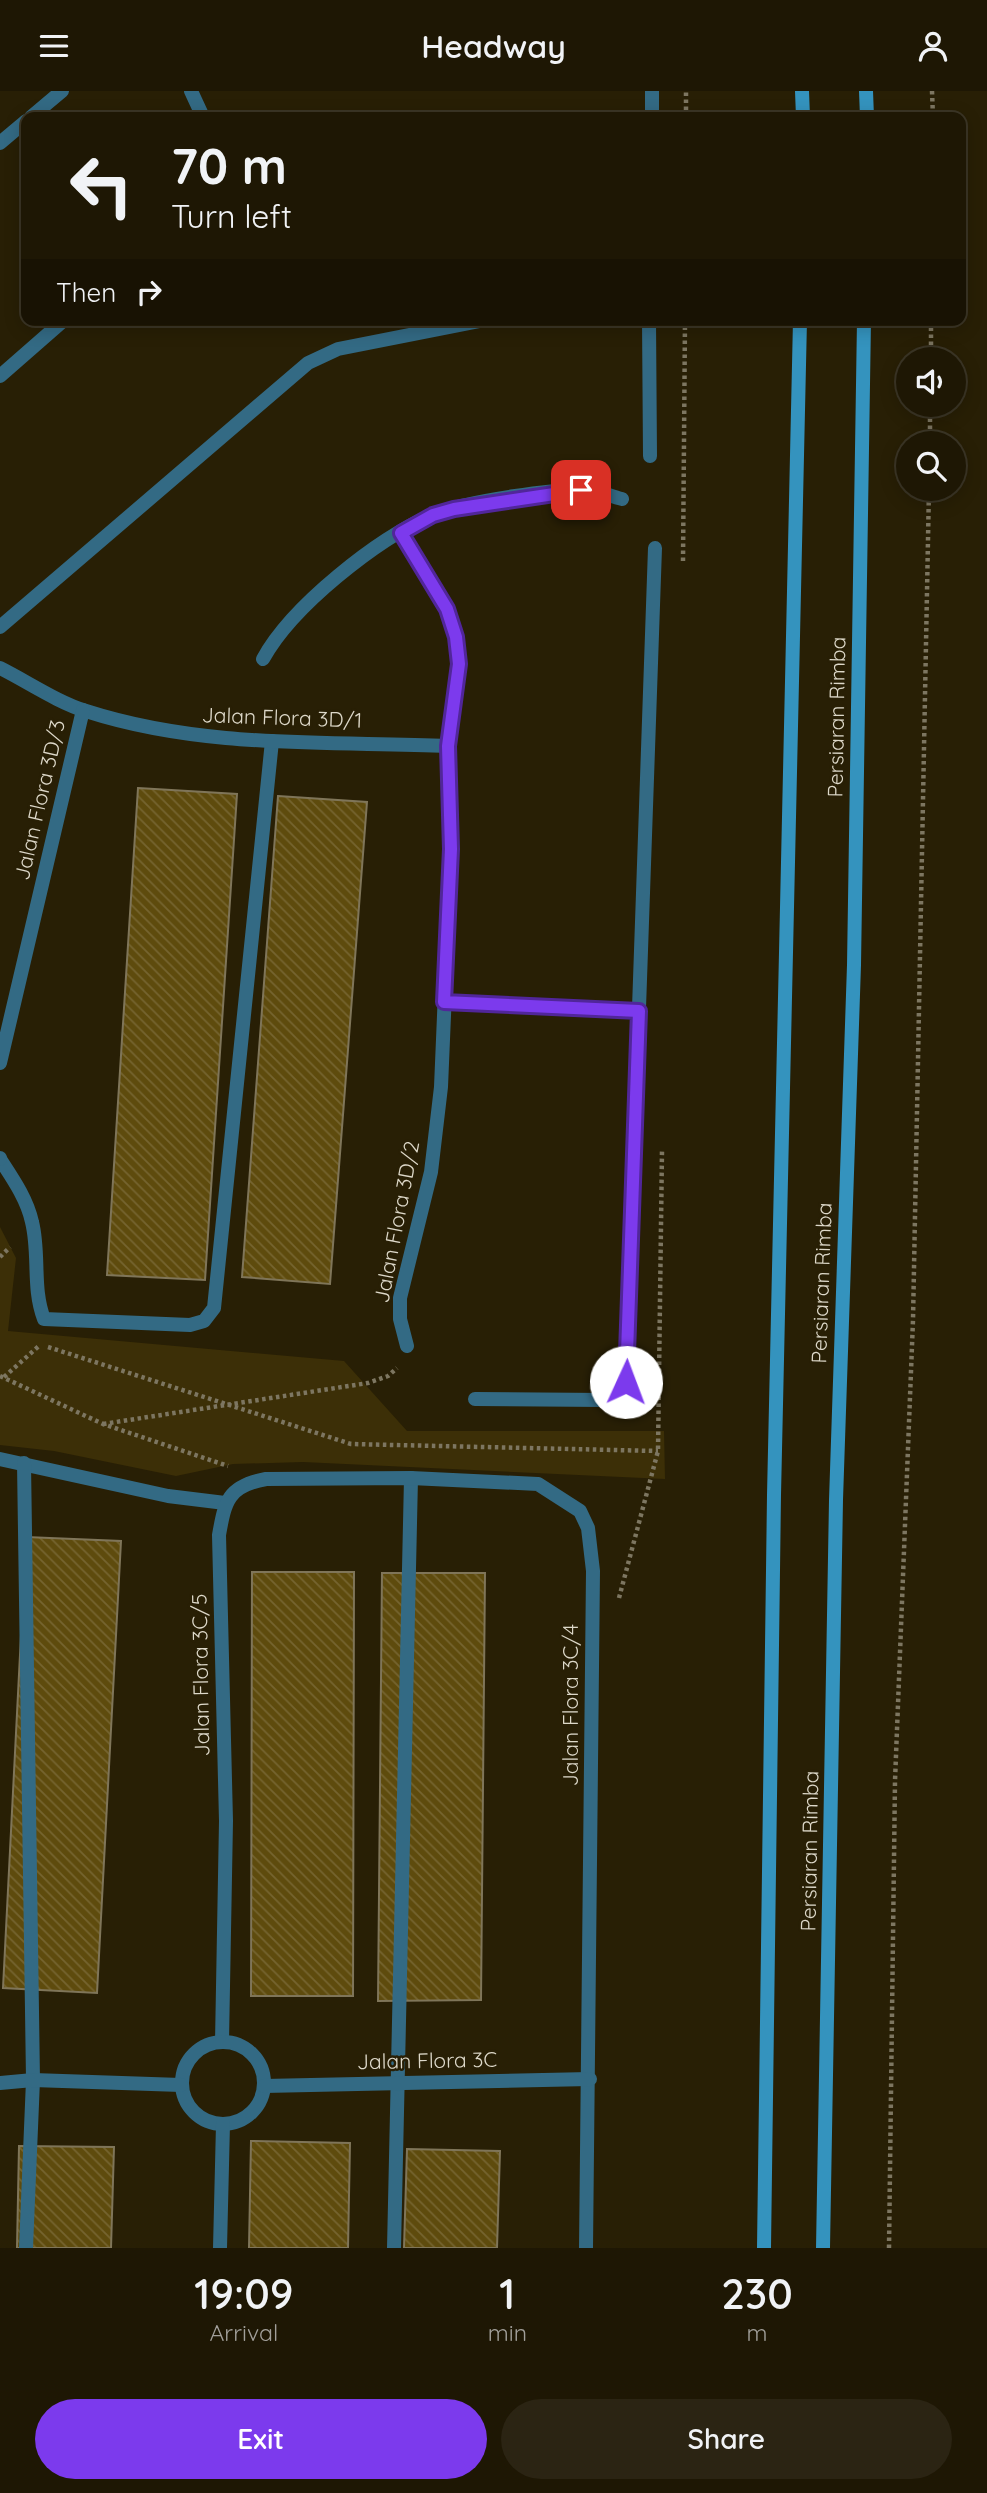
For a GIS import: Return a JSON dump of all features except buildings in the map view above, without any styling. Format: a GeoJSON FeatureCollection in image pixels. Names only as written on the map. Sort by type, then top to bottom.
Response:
{"type":"FeatureCollection","features":[{"type":"Feature","properties":{"kind":"street"},"geometry":{"type":"LineString","coordinates":[[37,112],[62,91]]}},
{"type":"Feature","properties":{"kind":"street"},"geometry":{"type":"LineString","coordinates":[[191,91],[201,112]]}},
{"type":"Feature","properties":{"kind":"street"},"geometry":{"type":"LineString","coordinates":[[652,91],[652,112]]}},
{"type":"Feature","properties":{"kind":"street"},"geometry":{"type":"LineString","coordinates":[[803,91],[803,112]]}},
{"type":"Feature","properties":{"kind":"street"},"geometry":{"type":"LineString","coordinates":[[866,91],[867,112]]}},
{"type":"Feature","properties":{"kind":"street"},"geometry":{"type":"LineString","coordinates":[[0,143],[21,125]]}},
{"type":"Feature","properties":{"kind":"street"},"geometry":{"type":"LineString","coordinates":[[0,376],[57,326]]}},
{"type":"Feature","properties":{"kind":"street"},"geometry":{"type":"LineString","coordinates":[[0,627],[308,363],[338,349],[455,326]]}},
{"type":"Feature","properties":{"kind":"street"},"geometry":{"type":"LineString","coordinates":[[649,326],[650,456]]}},
{"type":"Feature","properties":{"kind":"street","name":"Persiaran Rimba"},"geometry":{"type":"LineString","coordinates":[[764,2248],[774,1495],[800,326]]}},
{"type":"Feature","properties":{"kind":"street","name":"Persiaran Rimba"},"geometry":{"type":"LineString","coordinates":[[823,2248],[836,1500],[854,965],[864,326]]}},
{"type":"Feature","properties":{"kind":"street"},"geometry":{"type":"LineString","coordinates":[[263,659],[295,615],[342,574],[401,533],[433,515],[478,504],[581,490],[597,491],[622,499]]}},
{"type":"Feature","properties":{"kind":"street","name":"Jalan Flora 3D/2"},"geometry":{"type":"LineString","coordinates":[[401,533],[447,609],[456,637],[459,664],[448,746],[451,849],[441,1087],[431,1173],[400,1298],[400,1319],[407,1346]]}},
{"type":"Feature","properties":{"kind":"street"},"geometry":{"type":"LineString","coordinates":[[475,1399],[606,1400],[619,1395],[626,1382],[655,548]]}},
{"type":"Feature","properties":{"kind":"street","name":"Jalan Flora 3D/1"},"geometry":{"type":"LineString","coordinates":[[0,668],[83,710],[177,733],[227,740],[448,746]]}},
{"type":"Feature","properties":{"kind":"street","name":"Jalan Flora 3D/3"},"geometry":{"type":"LineString","coordinates":[[0,1063],[83,710]]}},
{"type":"Feature","properties":{"kind":"street"},"geometry":{"type":"LineString","coordinates":[[0,1158],[27,1206],[33,1224],[39,1306],[44,1319],[190,1325],[204,1321],[214,1307],[272,741]]}},
{"type":"Feature","properties":{"kind":"street"},"geometry":{"type":"LineString","coordinates":[[444,1002],[639,1011]]}},
{"type":"Feature","properties":{"kind":"street"},"geometry":{"type":"LineString","coordinates":[[0,1459],[168,1496],[225,1503],[245,1483],[266,1479],[411,1478],[394,2248]]}},
{"type":"Feature","properties":{"kind":"street"},"geometry":{"type":"LineString","coordinates":[[24,1463],[33,2080],[26,2248]]}},
{"type":"Feature","properties":{"kind":"street","name":"Jalan Flora 3C/4"},"geometry":{"type":"LineString","coordinates":[[411,1478],[538,1484],[580,1511],[588,1528],[593,1571],[590,2079],[586,2248]]}},
{"type":"Feature","properties":{"kind":"street","name":"Jalan Flora 3C/5"},"geometry":{"type":"LineString","coordinates":[[222,2042],[226,1821],[219,1535],[225,1503]]}},
{"type":"Feature","properties":{"kind":"street"},"geometry":{"type":"LineString","coordinates":[[222,2042],[234,2043],[255,2057],[262,2068],[264,2086],[257,2105],[248,2114],[223,2124],[206,2120],[196,2113],[182,2093],[181,2085],[183,2071],[196,2053],[207,2045],[222,2042]]}},
{"type":"Feature","properties":{"kind":"street","name":"Jalan Flora 3C"},"geometry":{"type":"LineString","coordinates":[[264,2086],[399,2081],[590,2079]]}},
{"type":"Feature","properties":{"kind":"street"},"geometry":{"type":"LineString","coordinates":[[0,2083],[33,2080],[181,2085]]}},
{"type":"Feature","properties":{"kind":"street"},"geometry":{"type":"LineString","coordinates":[[220,2248],[223,2124]]}},
{"type":"Feature","properties":{"kind":"path"},"geometry":{"type":"LineString","coordinates":[[686,91],[686,112]]}},
{"type":"Feature","properties":{"kind":"path"},"geometry":{"type":"LineString","coordinates":[[932,91],[933,112]]}},
{"type":"Feature","properties":{"kind":"path"},"geometry":{"type":"LineString","coordinates":[[931,326],[931,347]]}},
{"type":"Feature","properties":{"kind":"path"},"geometry":{"type":"LineString","coordinates":[[889,2248],[895,1781],[913,1319],[929,501]]}},
{"type":"Feature","properties":{"kind":"path"},"geometry":{"type":"LineString","coordinates":[[44,1319],[41,1344],[2,1376],[103,1424],[266,1479]]}},
{"type":"Feature","properties":{"kind":"path"},"geometry":{"type":"LineString","coordinates":[[41,1344],[351,1444],[659,1451]]}},
{"type":"Feature","properties":{"kind":"path"},"geometry":{"type":"LineString","coordinates":[[103,1424],[368,1383],[388,1376],[400,1365],[407,1346]]}},
{"type":"Feature","properties":{"kind":"shaded area"},"geometry":{"type":"Polygon","coordinates":[[[0,1227],[16,1258],[8,1331],[344,1361],[407,1431],[664,1431],[665,1479],[303,1462],[233,1464],[176,1476],[54,1451],[0,1445],[0,1227]]]}},
{"type":"Feature","properties":{"kind":"route"},"geometry":{"type":"LineString","coordinates":[[581,490],[454,509],[433,515],[401,533],[447,609],[456,637],[459,664],[448,746],[451,849],[444,1002],[639,1011],[626,1382]]}}]}
